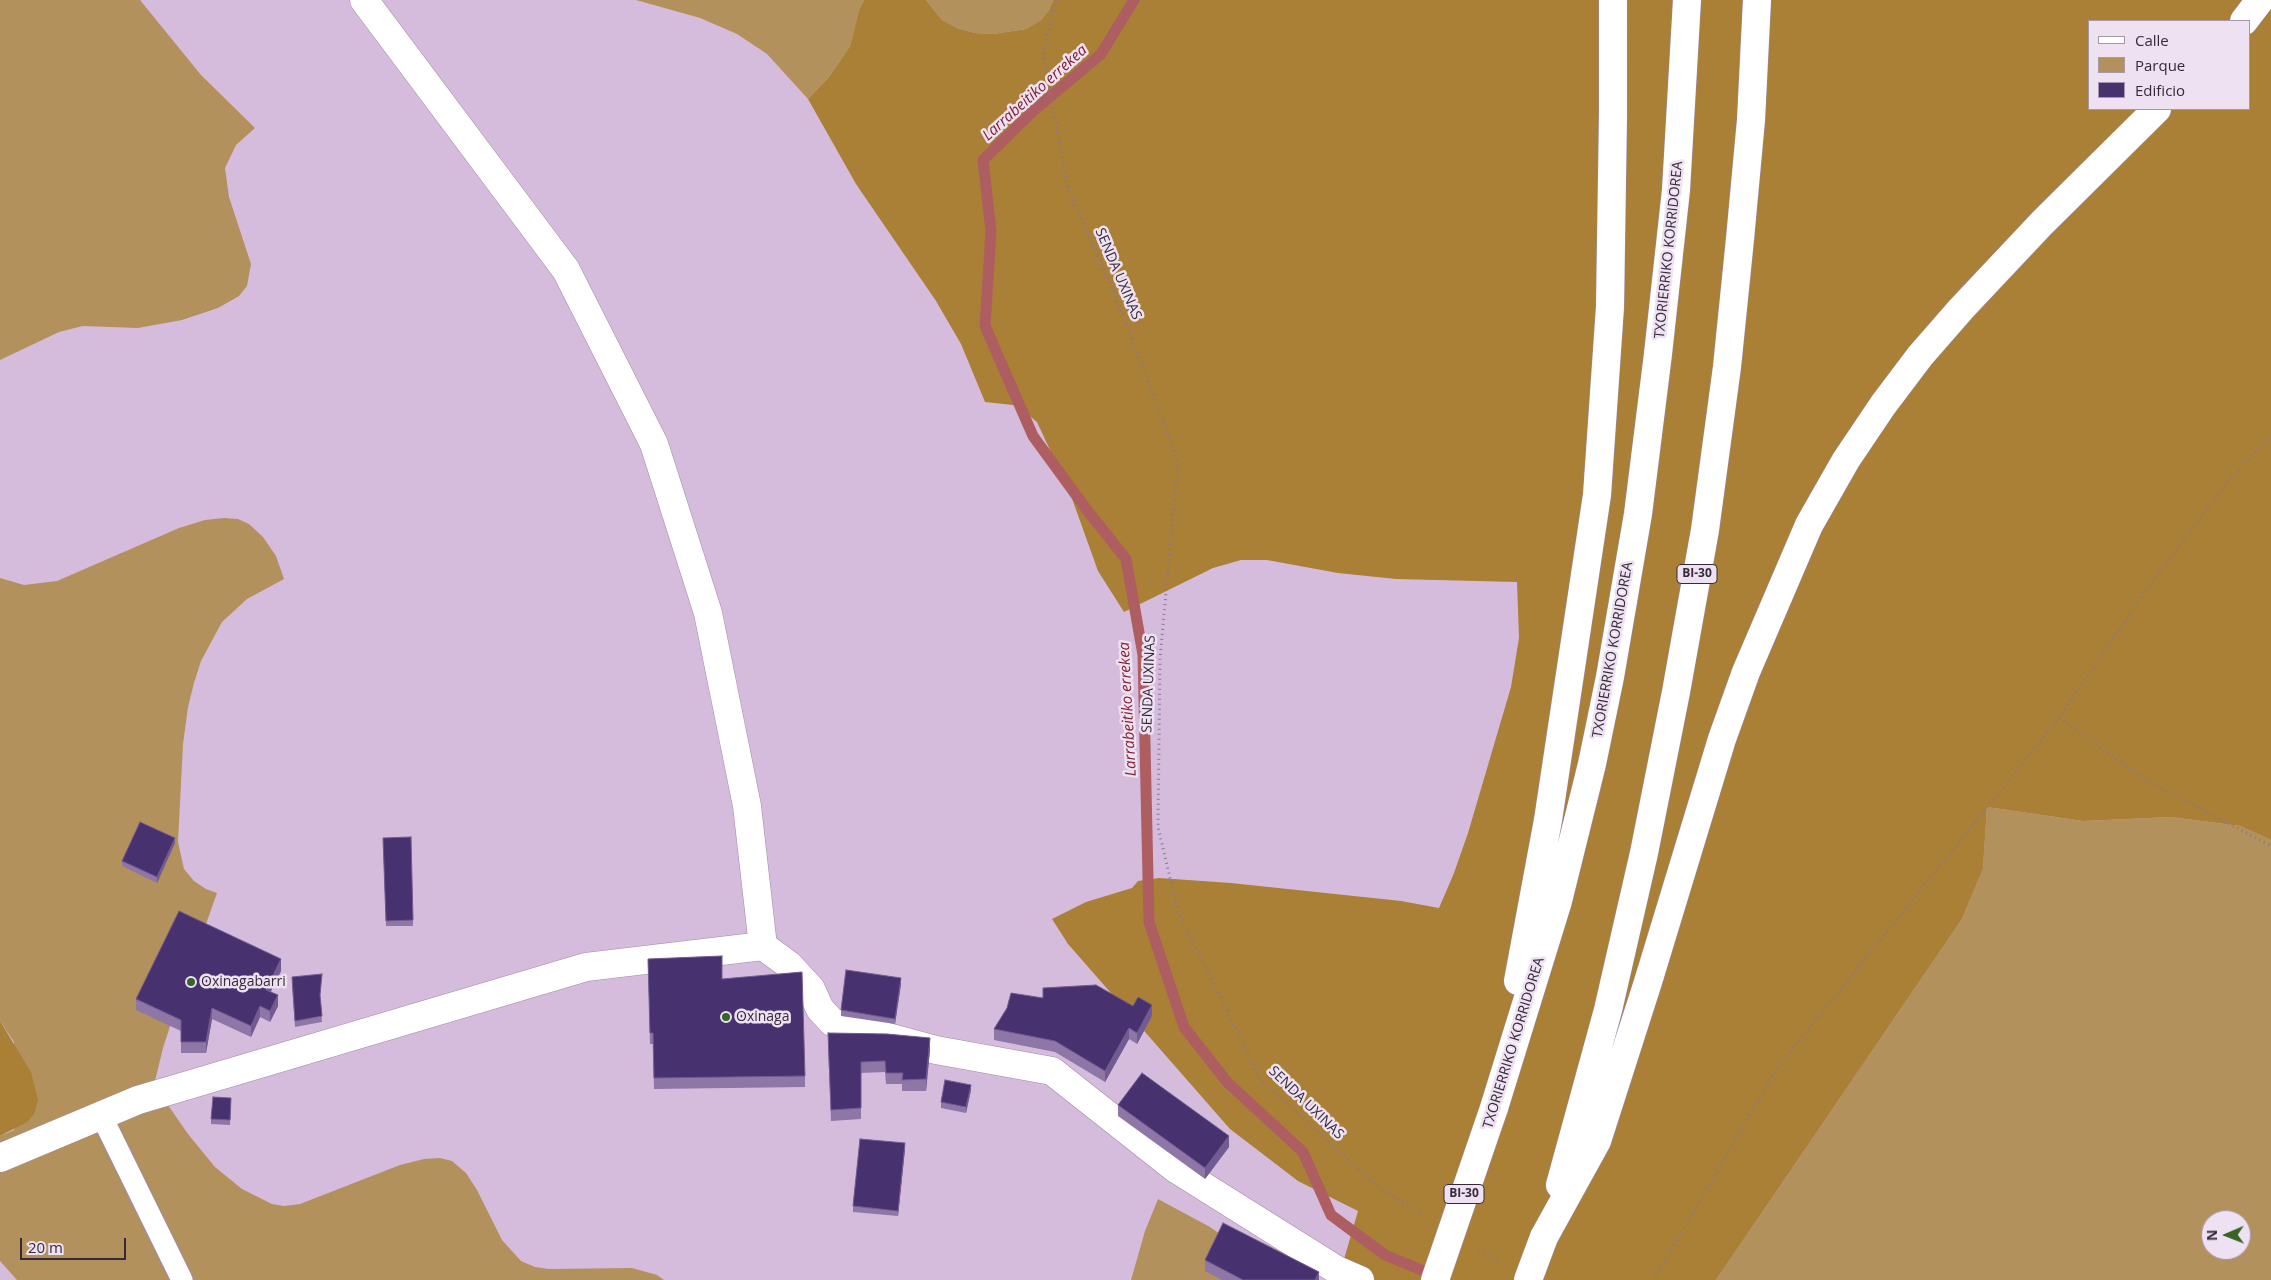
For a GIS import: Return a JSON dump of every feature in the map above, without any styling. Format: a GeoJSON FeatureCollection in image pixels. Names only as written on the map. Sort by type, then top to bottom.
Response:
{"type":"FeatureCollection","features":[{"type":"Feature","properties":{"kind":"main road"},"geometry":{"type":"LineString","coordinates":[[364,0],[566,270],[654,444],[708,613],[746,806],[763,946]]}},
{"type":"Feature","properties":{"kind":"main road"},"geometry":{"type":"LineString","coordinates":[[1494,1108],[1548,820],[1597,495],[1610,307],[1614,115],[1613,0]]}},
{"type":"Feature","properties":{"kind":"main road","name":"TXORIERRIKO KORRIDOREA"},"geometry":{"type":"LineString","coordinates":[[1435,1280],[1494,1108],[1558,901],[1592,764],[1610,677],[1638,514],[1658,354],[1676,190],[1687,0]]}},
{"type":"Feature","properties":{"kind":"main road","name":"BI-30"},"geometry":{"type":"LineString","coordinates":[[1518,1273],[1544,1237],[1585,1139],[1608,1010],[1644,853],[1676,692],[1705,530],[1727,367],[1751,120],[1757,0]]}},
{"type":"Feature","properties":{"kind":"main road"},"geometry":{"type":"LineString","coordinates":[[2245,20],[2260,0]]}},
{"type":"Feature","properties":{"kind":"main road"},"geometry":{"type":"LineString","coordinates":[[1585,1139],[1648,982],[1722,739],[1749,663],[1809,526],[1846,460],[1883,405],[1920,356],[1961,309],[2042,223],[2156,110]]}},
{"type":"Feature","properties":{"kind":"main road"},"geometry":{"type":"LineString","coordinates":[[0,1158],[138,1100],[586,967],[763,946],[789,965],[811,989],[820,1009],[832,1022],[936,1050],[1052,1071],[1176,1169],[1338,1270],[1360,1280]]}},
{"type":"Feature","properties":{"kind":"lane"},"geometry":{"type":"LineString","coordinates":[[101,1116],[182,1280]]}},
{"type":"Feature","properties":{"kind":"path","name":"SENDA UXINAS"},"geometry":{"type":"LineString","coordinates":[[1056,0],[1042,52],[1067,185],[1123,314],[1178,460],[1160,659],[1158,828],[1178,912],[1262,1080],[1376,1185],[1425,1217]]}},
{"type":"Feature","properties":{"kind":"path"},"geometry":{"type":"LineString","coordinates":[[1654,1280],[1777,1068],[2059,718],[2142,596],[2229,480],[2271,436]]}},
{"type":"Feature","properties":{"kind":"path"},"geometry":{"type":"LineString","coordinates":[[2059,718],[2146,780],[2271,846]]}},
{"type":"Feature","properties":{"kind":"path"},"geometry":{"type":"LineString","coordinates":[[1475,1249],[1518,1273]]}},
{"type":"Feature","properties":{"kind":"green space"},"geometry":{"type":"Polygon","coordinates":[[[0,0],[140,0],[201,75],[255,128],[236,145],[225,168],[229,197],[251,264],[247,286],[239,296],[218,308],[182,320],[138,328],[83,326],[59,332],[0,360],[0,0]]]}},
{"type":"Feature","properties":{"kind":"green space"},"geometry":{"type":"Polygon","coordinates":[[[636,0],[864,0],[859,10],[850,46],[829,77],[808,99],[767,54],[737,34],[700,18],[636,0]]]}},
{"type":"Feature","properties":{"kind":"green space"},"geometry":{"type":"Polygon","coordinates":[[[926,0],[1053,0],[1049,10],[1041,20],[1026,29],[993,34],[975,33],[957,28],[942,20],[926,0]]]}},
{"type":"Feature","properties":{"kind":"green space"},"geometry":{"type":"Polygon","coordinates":[[[238,519],[249,524],[263,537],[276,556],[284,579],[247,599],[222,622],[201,661],[194,683],[188,707],[183,744],[178,842],[184,869],[194,881],[206,889],[217,893],[173,1017],[154,1085],[188,1134],[215,1167],[242,1189],[272,1204],[284,1206],[300,1204],[400,1165],[424,1159],[440,1158],[452,1161],[466,1173],[477,1190],[502,1240],[521,1261],[535,1267],[549,1269],[632,1268],[657,1275],[664,1280],[17,1280],[0,1261],[0,1136],[14,1130],[14,1042],[0,1021],[0,578],[24,585],[57,581],[179,528],[205,520],[238,519]]]}},
{"type":"Feature","properties":{"kind":"green space"},"geometry":{"type":"Polygon","coordinates":[[[1987,807],[2083,821],[2171,817],[2240,826],[2271,840],[2271,1280],[1716,1280],[1962,919],[1983,867],[1987,807]]]}},
{"type":"Feature","properties":{"kind":"green space"},"geometry":{"type":"Polygon","coordinates":[[[1158,1199],[1210,1227],[1249,1254],[1319,1280],[1131,1280],[1145,1231],[1158,1199]]]}},
{"type":"Feature","properties":{"kind":"shaded area"},"geometry":{"type":"Polygon","coordinates":[[[864,0],[926,0],[942,20],[957,28],[975,33],[993,34],[1026,29],[1041,20],[1049,10],[1053,0],[2271,0],[2271,840],[2240,826],[2171,817],[2083,821],[1987,807],[1983,868],[1962,919],[1716,1280],[1338,1280],[1358,1211],[1298,1181],[1230,1129],[1068,944],[1052,919],[1086,902],[1132,888],[1138,881],[1159,878],[1231,883],[1401,901],[1439,908],[1468,833],[1511,687],[1519,638],[1517,582],[1396,579],[1338,573],[1267,560],[1241,560],[1213,568],[1124,612],[1098,571],[1070,493],[1037,422],[1013,405],[985,402],[961,344],[936,301],[856,184],[808,99],[829,77],[850,46],[859,10],[864,0]]]}},
{"type":"Feature","properties":{"kind":"shaded area"},"geometry":{"type":"Polygon","coordinates":[[[0,1021],[31,1072],[38,1100],[34,1114],[27,1122],[0,1136],[0,1021]]]}},
{"type":"Feature","properties":{"kind":"building"},"geometry":{"type":"Polygon","coordinates":[[[140,822],[175,838],[157,877],[122,861],[140,822]]]}},
{"type":"Feature","properties":{"kind":"building"},"geometry":{"type":"Polygon","coordinates":[[[411,837],[413,920],[386,921],[383,838],[411,837]]]}},
{"type":"Feature","properties":{"kind":"building","name":"Oxinagabarri"},"geometry":{"type":"Polygon","coordinates":[[[179,911],[281,959],[266,990],[278,995],[270,1011],[260,1006],[251,1026],[212,1008],[206,1042],[181,1042],[181,1020],[136,999],[179,911]]]}},
{"type":"Feature","properties":{"kind":"building","name":"Oxinaga"},"geometry":{"type":"Polygon","coordinates":[[[722,956],[722,979],[802,972],[805,1076],[654,1078],[653,1033],[650,1033],[648,959],[722,956]]]}},
{"type":"Feature","properties":{"kind":"building"},"geometry":{"type":"Polygon","coordinates":[[[846,970],[901,978],[895,1019],[841,1010],[846,970]]]}},
{"type":"Feature","properties":{"kind":"building"},"geometry":{"type":"Polygon","coordinates":[[[322,974],[320,995],[322,1016],[295,1021],[292,977],[322,974]]]}},
{"type":"Feature","properties":{"kind":"building"},"geometry":{"type":"Polygon","coordinates":[[[1096,985],[1133,1006],[1138,997],[1152,1005],[1137,1033],[1129,1028],[1105,1071],[1055,1041],[994,1029],[1007,1008],[1011,993],[1043,998],[1043,988],[1096,985]]]}},
{"type":"Feature","properties":{"kind":"building"},"geometry":{"type":"Polygon","coordinates":[[[828,1033],[887,1034],[930,1038],[926,1079],[902,1080],[903,1073],[886,1073],[885,1061],[861,1062],[861,1108],[831,1110],[828,1033]]]}},
{"type":"Feature","properties":{"kind":"building"},"geometry":{"type":"Polygon","coordinates":[[[1142,1073],[1229,1136],[1205,1168],[1118,1105],[1142,1073]]]}},
{"type":"Feature","properties":{"kind":"building"},"geometry":{"type":"Polygon","coordinates":[[[945,1080],[971,1085],[966,1107],[941,1102],[945,1080]]]}},
{"type":"Feature","properties":{"kind":"building"},"geometry":{"type":"Polygon","coordinates":[[[213,1097],[231,1098],[230,1120],[211,1119],[213,1097]]]}},
{"type":"Feature","properties":{"kind":"building"},"geometry":{"type":"Polygon","coordinates":[[[860,1139],[905,1143],[898,1211],[853,1206],[860,1139]]]}},
{"type":"Feature","properties":{"kind":"building"},"geometry":{"type":"Polygon","coordinates":[[[1223,1223],[1319,1272],[1315,1280],[1243,1280],[1205,1260],[1223,1223]]]}},
{"type":"Feature","properties":{"kind":"waterway","name":"Larrabeitiko errekea"},"geometry":{"type":"LineString","coordinates":[[1134,0],[1101,54],[1033,111],[983,160],[991,231],[985,326],[1033,436],[1087,510],[1126,559],[1143,655],[1149,922],[1184,1027],[1227,1082],[1303,1152],[1331,1215],[1385,1255],[1436,1276]]}},
{"type":"Feature","properties":{"kind":"place","name":"Oxinagabarri"},"geometry":{"type":"Point","coordinates":[191,982]}},
{"type":"Feature","properties":{"kind":"place","name":"Oxinaga"},"geometry":{"type":"Point","coordinates":[726,1017]}}]}
